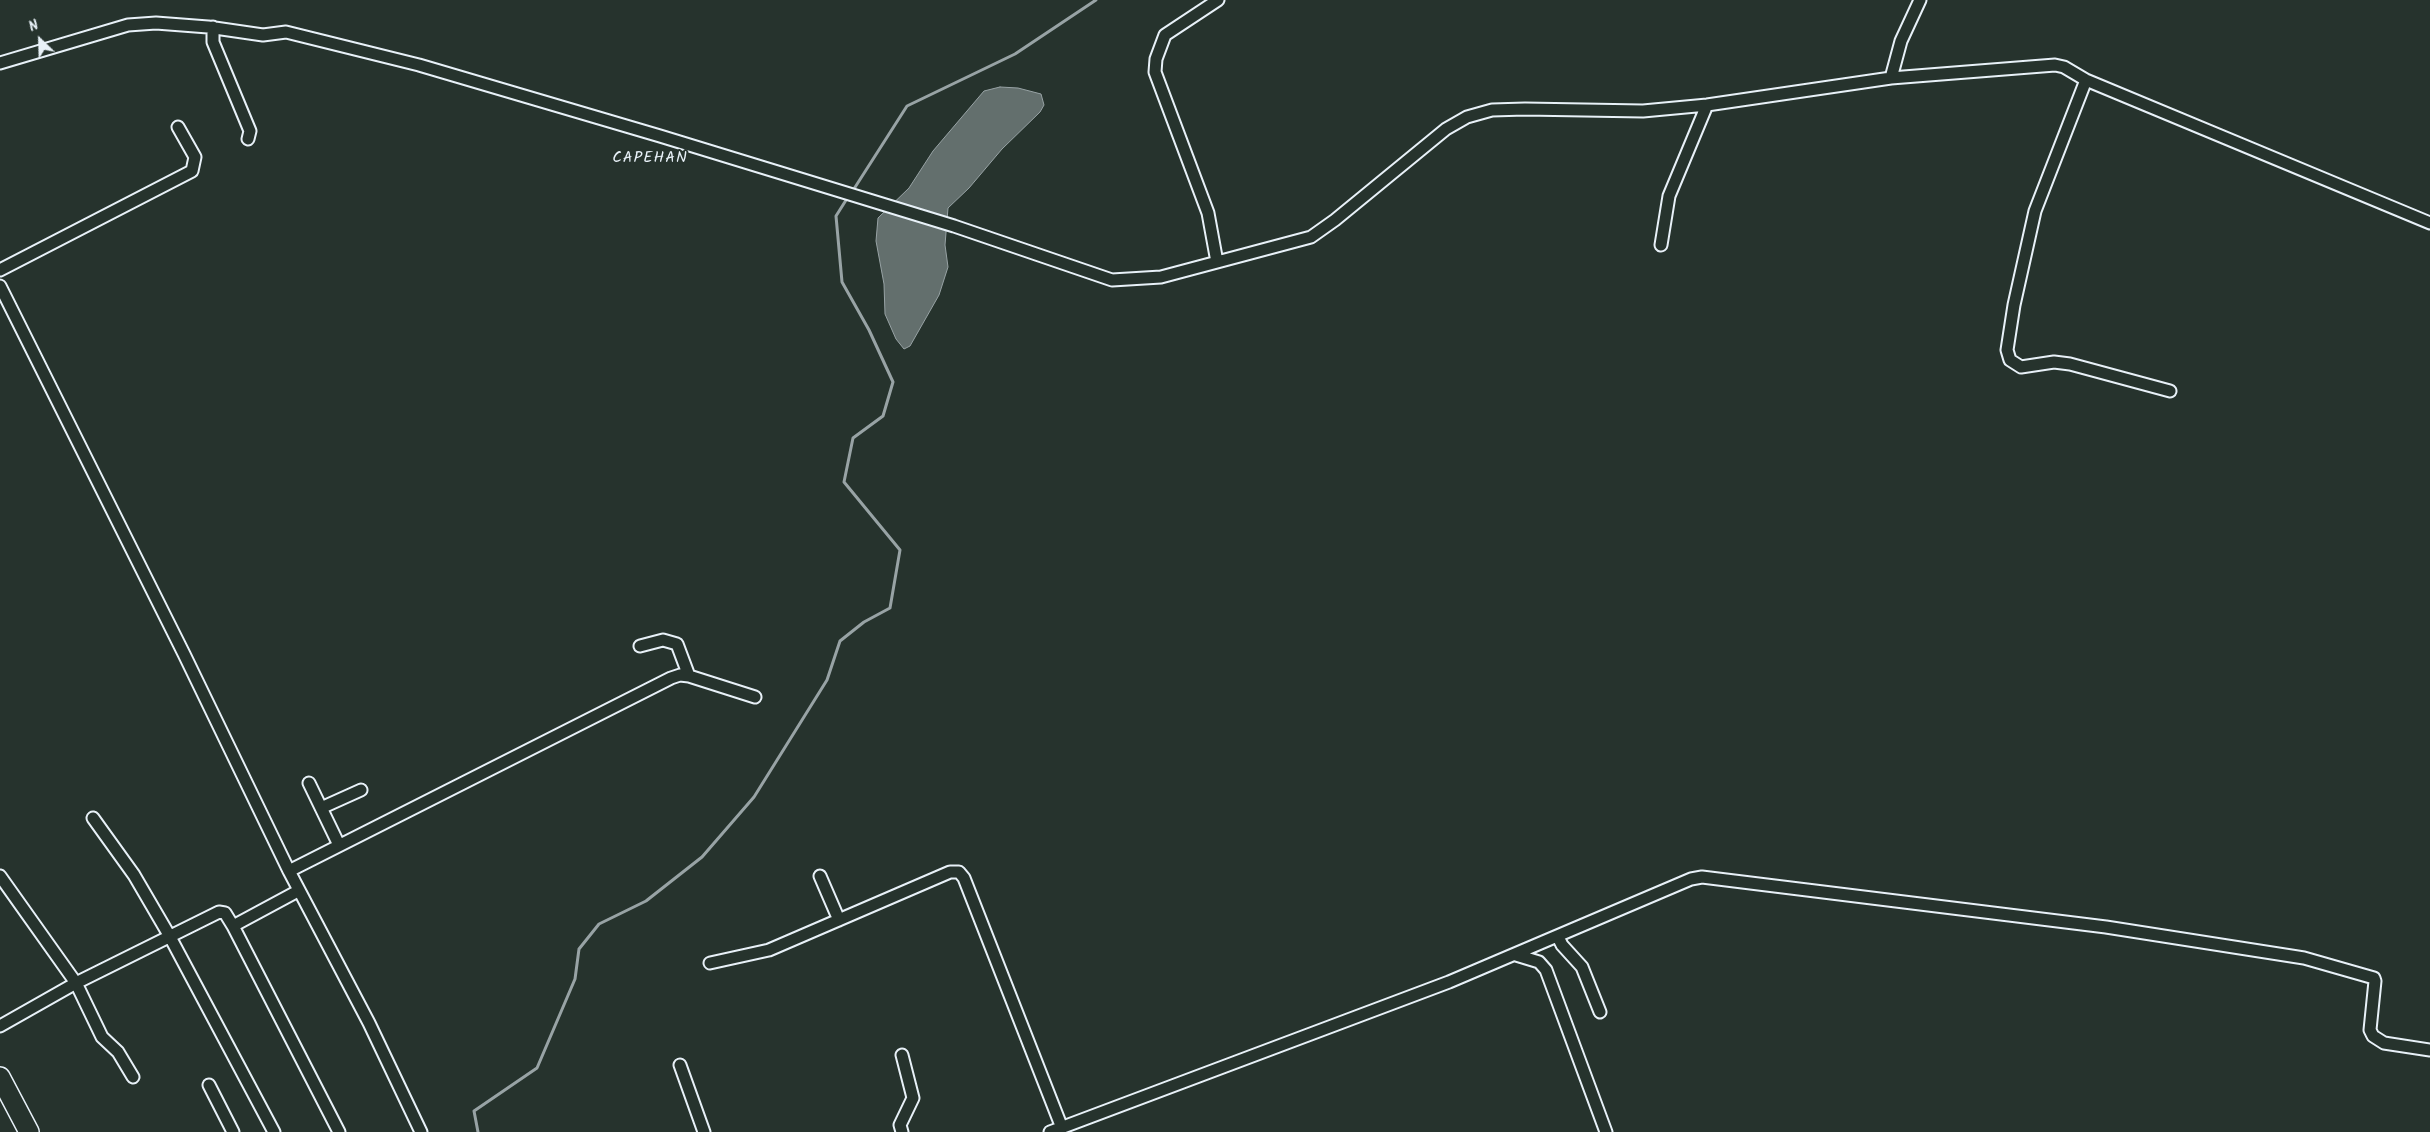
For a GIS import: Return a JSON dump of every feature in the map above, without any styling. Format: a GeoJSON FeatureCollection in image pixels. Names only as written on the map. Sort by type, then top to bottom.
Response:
{"type":"FeatureCollection","features":[{"type":"Feature","properties":{"kind":"highway"},"geometry":{"type":"LineString","coordinates":[[0,1076],[29,1132]]}},
{"type":"Feature","properties":{"kind":"street"},"geometry":{"type":"LineString","coordinates":[[1217,262],[1208,213],[1155,72],[1156,59],[1165,35],[1218,0]]}},
{"type":"Feature","properties":{"kind":"street"},"geometry":{"type":"LineString","coordinates":[[1891,78],[1901,41],[1920,0]]}},
{"type":"Feature","properties":{"kind":"street"},"geometry":{"type":"LineString","coordinates":[[0,64],[128,25],[156,23],[263,35],[286,32],[419,65],[660,136],[954,226],[1112,280],[1161,277],[1311,237],[1335,220],[1446,129],[1467,117],[1492,110],[1525,108],[1629,111],[1707,105],[1891,78],[2055,65],[2064,67],[2086,80],[2430,224]]}},
{"type":"Feature","properties":{"kind":"street"},"geometry":{"type":"LineString","coordinates":[[213,28],[212,42],[250,131],[248,139]]}},
{"type":"Feature","properties":{"kind":"street"},"geometry":{"type":"LineString","coordinates":[[2086,80],[2035,211],[2006,350],[2010,360],[2021,367],[2054,362],[2070,364],[2170,391]]}},
{"type":"Feature","properties":{"kind":"street"},"geometry":{"type":"LineString","coordinates":[[1661,245],[1669,196],[1707,105]]}},
{"type":"Feature","properties":{"kind":"street"},"geometry":{"type":"LineString","coordinates":[[0,270],[192,171],[195,157],[178,127]]}},
{"type":"Feature","properties":{"kind":"street"},"geometry":{"type":"LineString","coordinates":[[0,286],[184,654],[298,891],[369,1023],[421,1132]]}},
{"type":"Feature","properties":{"kind":"street"},"geometry":{"type":"LineString","coordinates":[[640,646],[663,640],[677,644],[688,676]]}},
{"type":"Feature","properties":{"kind":"street"},"geometry":{"type":"LineString","coordinates":[[289,870],[680,675],[755,697]]}},
{"type":"Feature","properties":{"kind":"street"},"geometry":{"type":"LineString","coordinates":[[309,784],[339,845]]}},
{"type":"Feature","properties":{"kind":"street"},"geometry":{"type":"LineString","coordinates":[[321,808],[361,790]]}},
{"type":"Feature","properties":{"kind":"street"},"geometry":{"type":"LineString","coordinates":[[93,818],[129,868],[169,935],[274,1132]]}},
{"type":"Feature","properties":{"kind":"street"},"geometry":{"type":"LineString","coordinates":[[710,964],[769,950],[954,871],[962,875],[1056,1130],[1199,1078],[1449,982],[1691,879],[1702,877],[2106,927],[2191,942],[2267,951],[2304,958],[2372,976],[2375,981],[2370,1030],[2373,1036],[2384,1043],[2430,1050]]}},
{"type":"Feature","properties":{"kind":"street"},"geometry":{"type":"LineString","coordinates":[[0,876],[76,984],[102,1037],[118,1052],[133,1077]]}},
{"type":"Feature","properties":{"kind":"street"},"geometry":{"type":"LineString","coordinates":[[820,876],[839,920]]}},
{"type":"Feature","properties":{"kind":"street"},"geometry":{"type":"LineString","coordinates":[[233,926],[298,891]]}},
{"type":"Feature","properties":{"kind":"street"},"geometry":{"type":"LineString","coordinates":[[0,1026],[169,935],[221,912],[227,915],[233,926],[339,1132]]}},
{"type":"Feature","properties":{"kind":"street"},"geometry":{"type":"LineString","coordinates":[[1558,937],[1562,945],[1582,967],[1600,1012]]}},
{"type":"Feature","properties":{"kind":"street"},"geometry":{"type":"LineString","coordinates":[[1543,943],[1543,965],[1555,990],[1606,1132]]}},
{"type":"Feature","properties":{"kind":"street"},"geometry":{"type":"LineString","coordinates":[[1516,955],[1543,965]]}},
{"type":"Feature","properties":{"kind":"street"},"geometry":{"type":"LineString","coordinates":[[902,1055],[913,1098],[900,1125],[902,1132]]}},
{"type":"Feature","properties":{"kind":"street"},"geometry":{"type":"LineString","coordinates":[[680,1065],[704,1132]]}},
{"type":"Feature","properties":{"kind":"street"},"geometry":{"type":"LineString","coordinates":[[209,1085],[233,1132]]}},
{"type":"Feature","properties":{"kind":"shaded area"},"geometry":{"type":"Polygon","coordinates":[[[1000,87],[1018,88],[1041,94],[1044,105],[1040,112],[1002,149],[969,188],[948,208],[945,245],[948,267],[939,295],[910,346],[904,349],[896,339],[885,314],[884,284],[876,241],[878,218],[909,188],[933,151],[984,91],[1000,87]]]}},
{"type":"Feature","properties":{"kind":"waterway"},"geometry":{"type":"LineString","coordinates":[[852,192],[907,106],[1015,54],[1096,0]]}},
{"type":"Feature","properties":{"kind":"waterway"},"geometry":{"type":"LineString","coordinates":[[478,1132],[474,1111],[537,1068],[575,979],[579,949],[599,924],[646,901],[702,857],[754,797],[827,680],[840,641],[864,622],[890,608],[900,550],[844,482],[853,438],[883,416],[893,382],[869,330],[842,282],[836,216],[848,197]]}},
{"type":"Feature","properties":{"kind":"district","name":"CAPEHAN"},"geometry":{"type":"Point","coordinates":[650,159]}}]}
